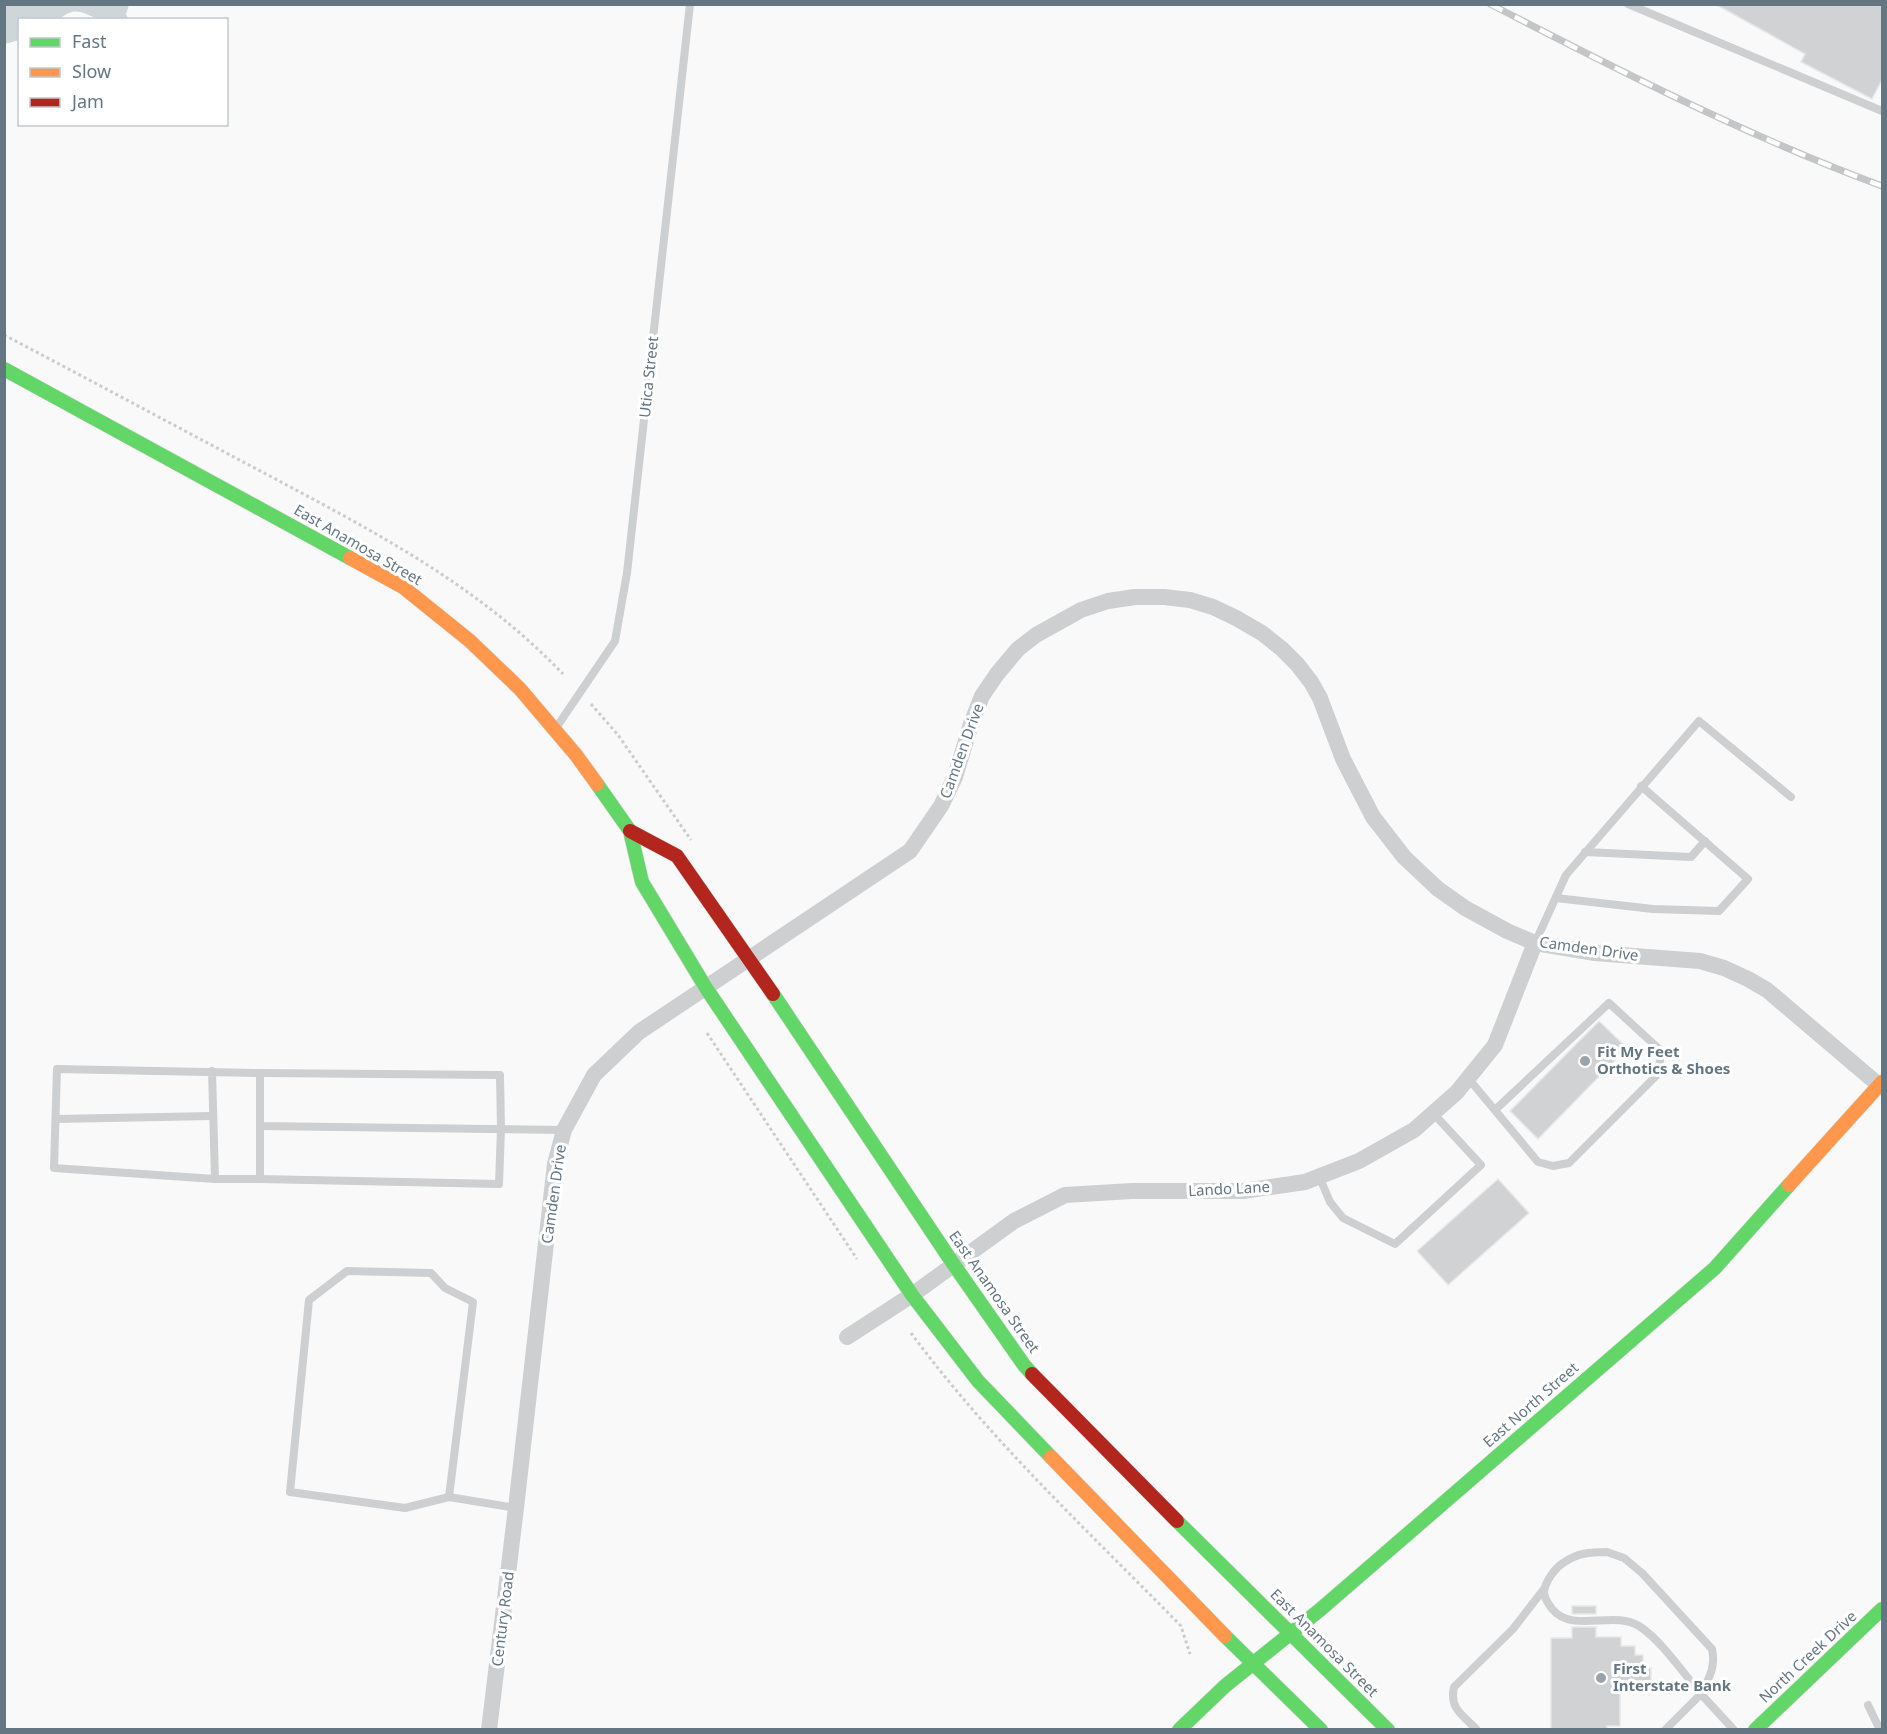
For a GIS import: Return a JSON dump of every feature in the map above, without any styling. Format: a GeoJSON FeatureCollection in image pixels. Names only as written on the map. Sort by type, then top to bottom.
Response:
{"type":"FeatureCollection","features":[{"type":"Feature","properties":{"kind":"main road","name":"East Anamosa Street"},"geometry":{"type":"LineString","coordinates":[[4,369],[403,587],[470,641],[520,689],[576,754],[630,831],[642,882],[706,988],[912,1295],[978,1381],[1196,1606],[1321,1730]]}},
{"type":"Feature","properties":{"kind":"main road","name":"East Anamosa Street"},"geometry":{"type":"LineString","coordinates":[[630,831],[677,856],[1024,1365],[1137,1482],[1388,1730]]}},
{"type":"Feature","properties":{"kind":"main road","name":"East North Street"},"geometry":{"type":"LineString","coordinates":[[1179,1730],[1225,1686],[1291,1634],[1714,1268],[1881,1084]]}},
{"type":"Feature","properties":{"kind":"main road","name":"North Creek Drive"},"geometry":{"type":"LineString","coordinates":[[1755,1730],[1882,1609]]}},
{"type":"Feature","properties":{"kind":"street","name":"Camden Drive"},"geometry":{"type":"LineString","coordinates":[[516,1508],[555,1164],[564,1130],[594,1075],[639,1032],[910,851],[941,806],[955,777],[982,696],[997,674],[1018,649],[1036,635],[1081,610],[1108,601],[1135,597],[1190,600],[1213,607],[1262,633],[1282,649],[1311,682],[1320,698],[1343,759],[1372,817],[1404,857],[1438,888],[1465,908],[1507,931],[1536,943],[1595,953],[1700,961],[1724,968],[1767,990],[1881,1084]]}},
{"type":"Feature","properties":{"kind":"street","name":"Lando Lane"},"geometry":{"type":"LineString","coordinates":[[847,1337],[912,1295],[1014,1221],[1065,1195],[1131,1191],[1243,1191],[1305,1182],[1359,1161],[1414,1130],[1457,1092],[1495,1045],[1536,943]]}},
{"type":"Feature","properties":{"kind":"street","name":"Century Road"},"geometry":{"type":"LineString","coordinates":[[489,1730],[516,1508]]}},
{"type":"Feature","properties":{"kind":"lane","name":"Utica Street"},"geometry":{"type":"LineString","coordinates":[[555,730],[615,641],[627,573],[690,4]]}},
{"type":"Feature","properties":{"kind":"lane"},"geometry":{"type":"LineString","coordinates":[[1628,4],[1882,111]]}},
{"type":"Feature","properties":{"kind":"lane"},"geometry":{"type":"LineString","coordinates":[[1536,943],[1566,874],[1699,721],[1791,797]]}},
{"type":"Feature","properties":{"kind":"lane"},"geometry":{"type":"LineString","coordinates":[[1556,898],[1653,909],[1719,911],[1748,879],[1641,786]]}},
{"type":"Feature","properties":{"kind":"lane"},"geometry":{"type":"LineString","coordinates":[[1585,852],[1691,857],[1705,841]]}},
{"type":"Feature","properties":{"kind":"lane"},"geometry":{"type":"LineString","coordinates":[[1468,1078],[1538,1162],[1553,1166],[1569,1162],[1656,1076],[1660,1050],[1609,1003],[1495,1110]]}},
{"type":"Feature","properties":{"kind":"lane"},"geometry":{"type":"LineString","coordinates":[[57,1069],[260,1073],[500,1075],[499,1184],[215,1179],[54,1168],[57,1069]]}},
{"type":"Feature","properties":{"kind":"lane"},"geometry":{"type":"LineString","coordinates":[[212,1071],[215,1179]]}},
{"type":"Feature","properties":{"kind":"lane"},"geometry":{"type":"LineString","coordinates":[[260,1073],[260,1179]]}},
{"type":"Feature","properties":{"kind":"lane"},"geometry":{"type":"LineString","coordinates":[[1319,1176],[1330,1202],[1343,1218],[1395,1244],[1481,1165],[1433,1113]]}},
{"type":"Feature","properties":{"kind":"lane"},"geometry":{"type":"LineString","coordinates":[[56,1119],[213,1116]]}},
{"type":"Feature","properties":{"kind":"lane"},"geometry":{"type":"LineString","coordinates":[[260,1126],[564,1130]]}},
{"type":"Feature","properties":{"kind":"lane"},"geometry":{"type":"LineString","coordinates":[[449,1497],[473,1302],[445,1288],[431,1273],[347,1271],[309,1300],[290,1492],[405,1508],[449,1497],[516,1508]]}},
{"type":"Feature","properties":{"kind":"lane"},"geometry":{"type":"LineString","coordinates":[[1477,1730],[1454,1707],[1452,1698],[1454,1687],[1513,1629],[1562,1563],[1583,1553],[1607,1552],[1624,1558],[1642,1573],[1712,1649],[1715,1662],[1701,1694],[1665,1730]]}},
{"type":"Feature","properties":{"kind":"lane"},"geometry":{"type":"LineString","coordinates":[[1544,1589],[1545,1600],[1556,1614],[1569,1620],[1619,1620],[1637,1625],[1652,1637],[1734,1730]]}},
{"type":"Feature","properties":{"kind":"lane"},"geometry":{"type":"LineString","coordinates":[[1868,1705],[1880,1730]]}},
{"type":"Feature","properties":{"kind":"path"},"geometry":{"type":"LineString","coordinates":[[4,334],[399,546],[476,598],[535,644],[563,674]]}},
{"type":"Feature","properties":{"kind":"path"},"geometry":{"type":"LineString","coordinates":[[591,704],[618,735],[696,848]]}},
{"type":"Feature","properties":{"kind":"path"},"geometry":{"type":"LineString","coordinates":[[707,1033],[856,1259]]}},
{"type":"Feature","properties":{"kind":"path"},"geometry":{"type":"LineString","coordinates":[[911,1333],[959,1396],[1181,1626],[1190,1654]]}},
{"type":"Feature","properties":{"kind":"shaded area"},"geometry":{"type":"Polygon","coordinates":[[[5,4],[129,5],[126,14],[128,18],[96,18],[84,13],[70,12],[61,18],[18,18],[18,40],[5,44],[5,4]]]}},
{"type":"Feature","properties":{"kind":"building"},"geometry":{"type":"Polygon","coordinates":[[[1715,4],[1882,4],[1882,80],[1872,99],[1801,62],[1805,54],[1715,4]]]}},
{"type":"Feature","properties":{"kind":"building"},"geometry":{"type":"Polygon","coordinates":[[[1599,1021],[1627,1048],[1538,1139],[1510,1111],[1599,1021]]]}},
{"type":"Feature","properties":{"kind":"building"},"geometry":{"type":"Polygon","coordinates":[[[1498,1179],[1529,1213],[1448,1285],[1417,1251],[1498,1179]]]}},
{"type":"Feature","properties":{"kind":"building"},"geometry":{"type":"Polygon","coordinates":[[[1572,1606],[1596,1606],[1596,1614],[1572,1614],[1572,1606]]]}},
{"type":"Feature","properties":{"kind":"building","name":"First Interstate Bank"},"geometry":{"type":"Polygon","coordinates":[[[1572,1627],[1596,1627],[1596,1637],[1621,1637],[1621,1646],[1635,1646],[1635,1655],[1643,1655],[1643,1668],[1651,1668],[1651,1688],[1620,1688],[1620,1726],[1607,1726],[1607,1730],[1551,1730],[1551,1638],[1572,1638],[1572,1627]]]}},
{"type":"Feature","properties":{"kind":"railway"},"geometry":{"type":"LineString","coordinates":[[1490,4],[1732,124],[1882,186]]}},
{"type":"Feature","properties":{"kind":"traffic: fast"},"geometry":{"type":"LineString","coordinates":[[4,369],[350,558]]}},
{"type":"Feature","properties":{"kind":"traffic: fast"},"geometry":{"type":"LineString","coordinates":[[597,784],[630,831],[642,882],[706,988],[912,1295],[978,1381],[1051,1457]]}},
{"type":"Feature","properties":{"kind":"traffic: fast"},"geometry":{"type":"LineString","coordinates":[[773,994],[954,1265],[1032,1374]]}},
{"type":"Feature","properties":{"kind":"traffic: fast"},"geometry":{"type":"LineString","coordinates":[[1179,1730],[1225,1686],[1321,1609],[1715,1268],[1789,1185]]}},
{"type":"Feature","properties":{"kind":"traffic: fast"},"geometry":{"type":"LineString","coordinates":[[1177,1521],[1388,1730]]}},
{"type":"Feature","properties":{"kind":"traffic: fast"},"geometry":{"type":"LineString","coordinates":[[1755,1730],[1882,1609]]}},
{"type":"Feature","properties":{"kind":"traffic: fast"},"geometry":{"type":"LineString","coordinates":[[1225,1636],[1321,1730]]}},
{"type":"Feature","properties":{"kind":"traffic: slow"},"geometry":{"type":"LineString","coordinates":[[350,558],[403,587],[470,641],[520,689],[576,755],[597,784]]}},
{"type":"Feature","properties":{"kind":"traffic: slow"},"geometry":{"type":"LineString","coordinates":[[1789,1185],[1882,1082]]}},
{"type":"Feature","properties":{"kind":"traffic: slow"},"geometry":{"type":"LineString","coordinates":[[1051,1457],[1225,1636]]}},
{"type":"Feature","properties":{"kind":"traffic: jam"},"geometry":{"type":"LineString","coordinates":[[630,831],[677,856],[773,994]]}},
{"type":"Feature","properties":{"kind":"traffic: jam"},"geometry":{"type":"LineString","coordinates":[[1032,1374],[1177,1521]]}},
{"type":"Feature","properties":{"kind":"place","name":"Fit My Feet Orthotics & Shoes"},"geometry":{"type":"Point","coordinates":[1585,1061]}},
{"type":"Feature","properties":{"kind":"place","name":"First Interstate Bank"},"geometry":{"type":"Point","coordinates":[1601,1678]}}]}
